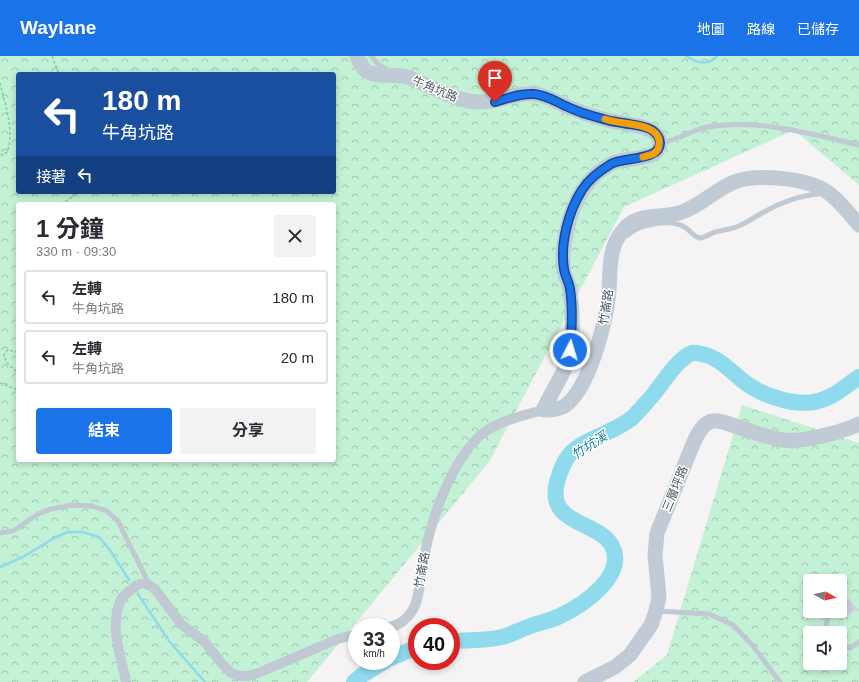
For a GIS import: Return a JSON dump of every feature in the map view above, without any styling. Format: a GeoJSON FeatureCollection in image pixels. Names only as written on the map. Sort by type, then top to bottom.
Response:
{"type":"FeatureCollection","features":[{"type":"Feature","properties":{"kind":"street","name":"牛角坑路"},"geometry":{"type":"LineString","coordinates":[[357,56],[359,62],[366,71],[376,75],[393,74],[406,77],[462,101],[479,103],[495,102],[519,95],[534,94],[547,97],[596,117],[641,126],[653,131],[658,136],[660,143]]}},
{"type":"Feature","properties":{"kind":"street"},"geometry":{"type":"LineString","coordinates":[[543,410],[566,366],[570,350],[572,308],[570,288],[564,270],[563,253],[567,229],[574,203],[583,189],[598,173],[612,164],[624,160],[654,155],[658,150],[660,143]]}},
{"type":"Feature","properties":{"kind":"street","name":"竹崙路"},"geometry":{"type":"LineString","coordinates":[[400,623],[412,611],[416,603],[425,553],[439,504],[448,483],[466,452],[483,434],[497,424],[509,419],[543,410],[556,409],[566,405],[576,393],[595,355],[604,324],[608,298],[610,256],[615,242],[625,228],[636,220],[654,216],[675,215],[687,210],[734,182],[768,177],[807,182],[818,186],[829,193],[859,225]]}},
{"type":"Feature","properties":{"kind":"street","name":"三層坪路"},"geometry":{"type":"LineString","coordinates":[[585,682],[615,667],[630,655],[651,625],[659,597],[655,555],[657,533],[693,444],[699,431],[707,423],[713,421],[723,422],[785,441],[823,436],[846,430],[859,424]]}},
{"type":"Feature","properties":{"kind":"street"},"geometry":{"type":"LineString","coordinates":[[126,682],[116,640],[116,622],[118,609],[123,597],[137,584],[149,584],[155,589],[171,613],[181,624],[206,642],[222,664],[231,673],[239,676],[248,676],[258,673],[331,642],[348,637]]}},
{"type":"Feature","properties":{"kind":"lane"},"geometry":{"type":"LineString","coordinates":[[371,56],[378,64],[393,74]]}},
{"type":"Feature","properties":{"kind":"lane"},"geometry":{"type":"LineString","coordinates":[[660,143],[673,141],[706,127],[726,125],[760,126],[795,131],[859,146]]}},
{"type":"Feature","properties":{"kind":"lane"},"geometry":{"type":"LineString","coordinates":[[626,238],[632,231],[640,227],[662,224],[681,226],[686,228],[694,236],[701,238],[716,232],[737,227],[758,215],[796,198],[829,193]]}},
{"type":"Feature","properties":{"kind":"lane"},"geometry":{"type":"LineString","coordinates":[[610,261],[622,243]]}},
{"type":"Feature","properties":{"kind":"lane"},"geometry":{"type":"LineString","coordinates":[[0,533],[13,531],[38,514],[51,509],[72,505],[92,506],[107,511],[118,521],[149,584]]}},
{"type":"Feature","properties":{"kind":"lane"},"geometry":{"type":"LineString","coordinates":[[656,611],[709,614],[733,626],[753,646],[780,682]]}},
{"type":"Feature","properties":{"kind":"lane"},"geometry":{"type":"LineString","coordinates":[[847,646],[850,648],[859,642]]}},
{"type":"Feature","properties":{"kind":"path"},"geometry":{"type":"LineString","coordinates":[[52,56],[58,72]]}},
{"type":"Feature","properties":{"kind":"path"},"geometry":{"type":"LineString","coordinates":[[0,83],[9,124],[10,138],[7,152],[0,154]]}},
{"type":"Feature","properties":{"kind":"path"},"geometry":{"type":"LineString","coordinates":[[65,202],[76,194]]}},
{"type":"Feature","properties":{"kind":"path"},"geometry":{"type":"LineString","coordinates":[[16,352],[8,350],[5,352],[4,356],[7,363],[16,371]]}},
{"type":"Feature","properties":{"kind":"path"},"geometry":{"type":"LineString","coordinates":[[0,383],[16,389]]}},
{"type":"Feature","properties":{"kind":"green space"},"geometry":{"type":"Polygon","coordinates":[[[0,56],[859,56],[859,185],[794,130],[624,207],[489,462],[360,618],[348,618],[348,632],[307,682],[0,682],[0,56]]]}},
{"type":"Feature","properties":{"kind":"green space"},"geometry":{"type":"Polygon","coordinates":[[[742,405],[859,443],[859,682],[633,682],[667,655],[742,405]]]}},
{"type":"Feature","properties":{"kind":"building"},"geometry":{"type":"Polygon","coordinates":[[[849,599],[857,609],[847,616],[847,601],[849,599]]]}},
{"type":"Feature","properties":{"kind":"waterway"},"geometry":{"type":"LineString","coordinates":[[686,56],[698,62],[710,61],[717,56]]}},
{"type":"Feature","properties":{"kind":"waterway","name":"竹坑溪"},"geometry":{"type":"LineString","coordinates":[[460,641],[502,637],[560,616],[591,597],[608,578],[613,568],[615,557],[612,546],[596,531],[575,521],[566,515],[559,507],[556,496],[557,482],[564,464],[576,448],[617,428],[632,418],[686,356],[694,353],[716,359],[744,382],[757,390],[792,402],[810,403],[824,399],[835,394],[859,377]]}},
{"type":"Feature","properties":{"kind":"waterway"},"geometry":{"type":"LineString","coordinates":[[0,567],[23,557],[56,537],[68,532],[82,532],[99,537],[110,550],[129,580]]}},
{"type":"Feature","properties":{"kind":"waterway"},"geometry":{"type":"LineString","coordinates":[[138,594],[169,641],[205,682]]}},
{"type":"Feature","properties":{"kind":"waterway","name":"竹坑溪"},"geometry":{"type":"LineString","coordinates":[[400,654],[408,651]]}},
{"type":"Feature","properties":{"kind":"waterway","name":"竹坑溪"},"geometry":{"type":"LineString","coordinates":[[354,682],[371,670]]}},
{"type":"Feature","properties":{"kind":"slow traffic"},"geometry":{"type":"LineString","coordinates":[[605,119],[641,126],[653,131],[658,136],[660,143],[658,150],[654,155],[643,157]]}},
{"type":"Feature","properties":{"kind":"route"},"geometry":{"type":"LineString","coordinates":[[495,102],[519,95],[534,94],[547,97],[596,117],[641,126],[653,131],[658,136],[660,143],[658,150],[654,155],[624,160],[612,164],[598,173],[583,189],[574,203],[567,229],[563,253],[564,270],[570,288],[572,308],[570,350]]}}]}
